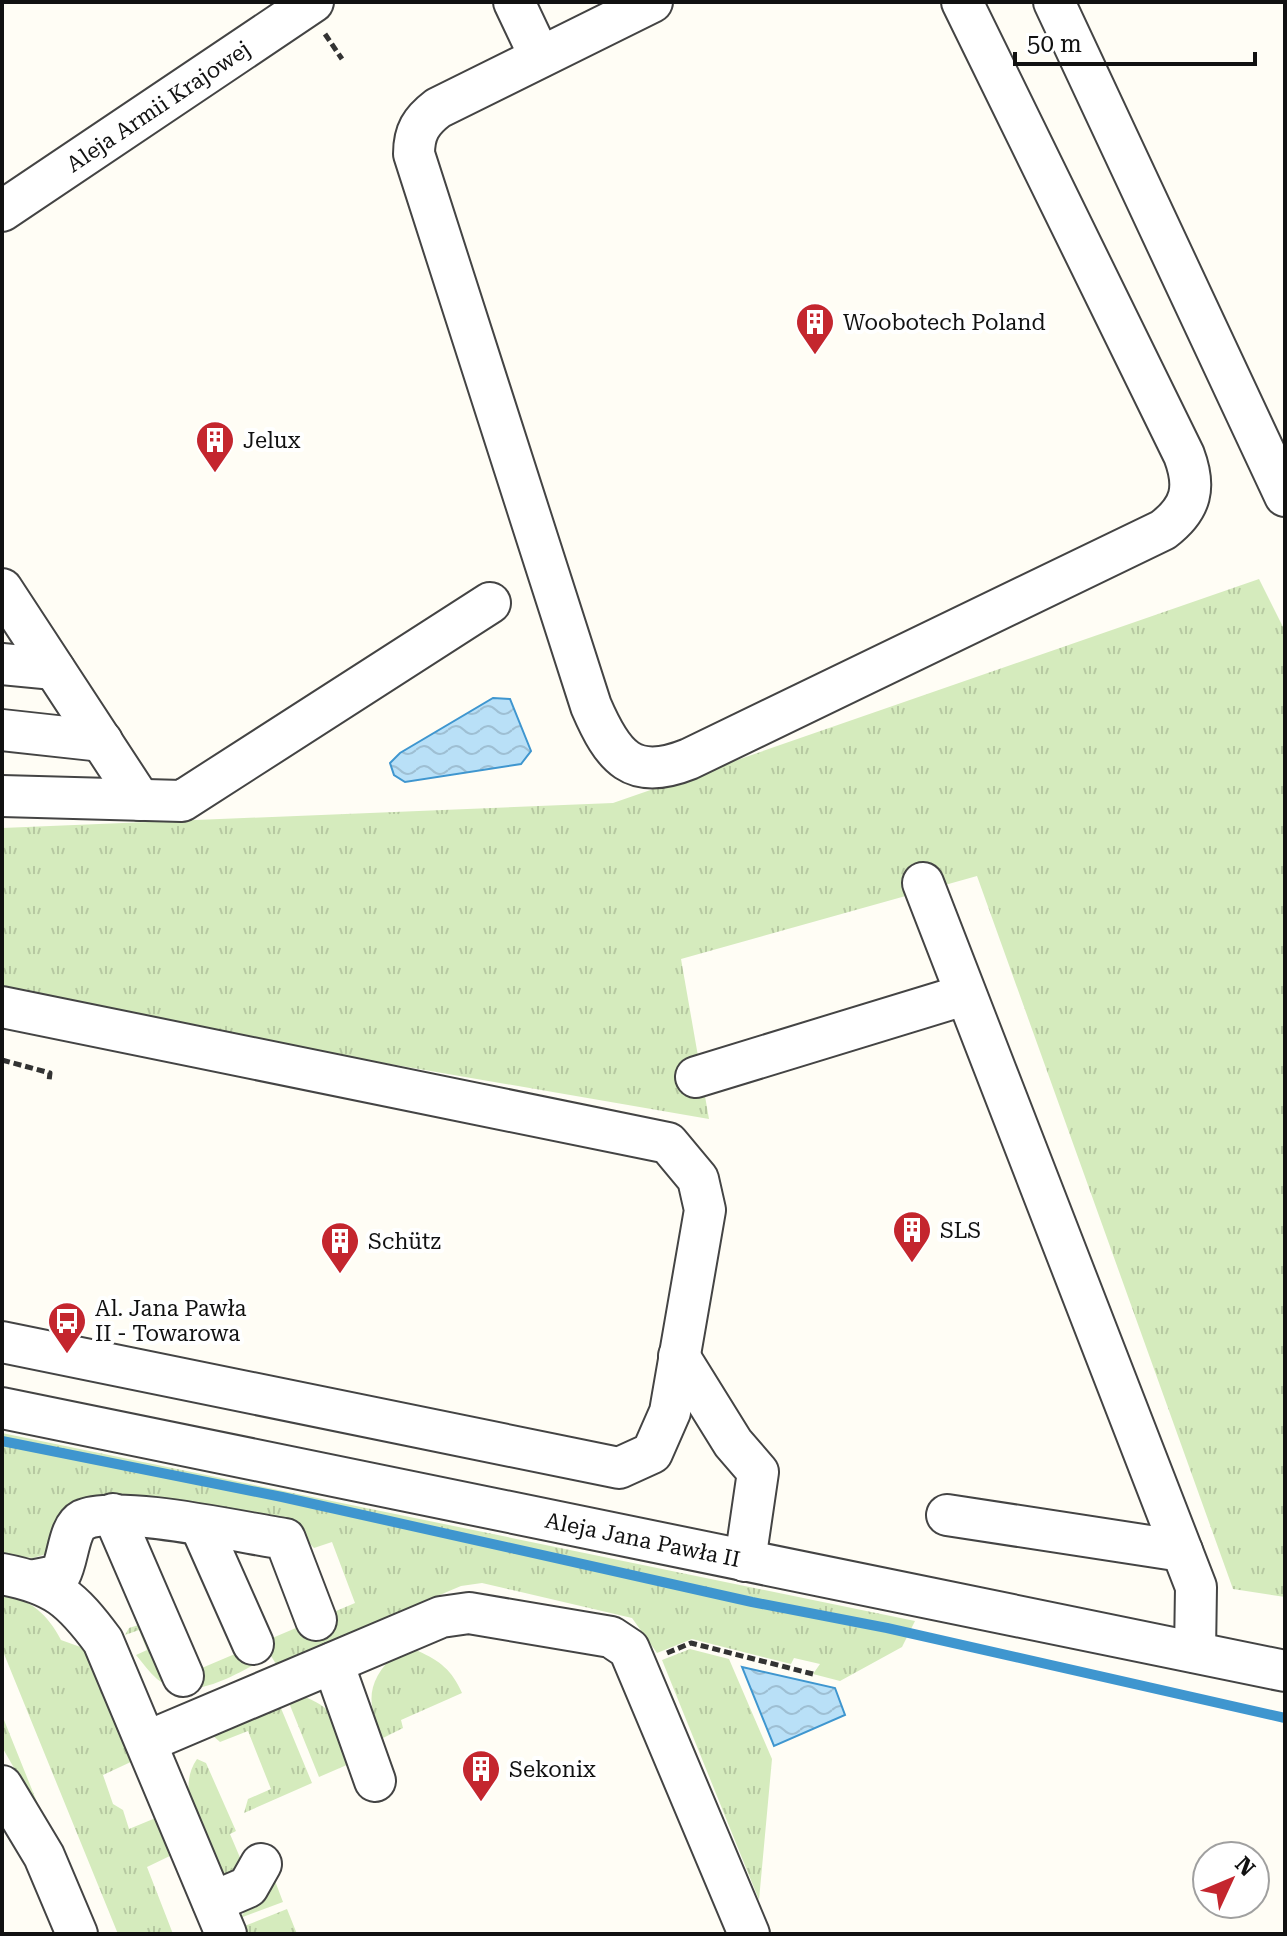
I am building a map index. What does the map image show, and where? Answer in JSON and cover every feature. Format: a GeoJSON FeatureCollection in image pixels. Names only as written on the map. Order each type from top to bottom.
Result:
{"type":"FeatureCollection","features":[{"type":"Feature","properties":{"kind":"street","name":"Aleja Armii Krajowej"},"geometry":{"type":"LineString","coordinates":[[2,211],[313,2]]}},
{"type":"Feature","properties":{"kind":"street"},"geometry":{"type":"LineString","coordinates":[[514,2],[540,57]]}},
{"type":"Feature","properties":{"kind":"street"},"geometry":{"type":"LineString","coordinates":[[652,2],[438,108],[416,133],[414,154],[591,706],[618,754],[642,769],[657,769],[689,759],[1163,530],[1185,509],[1190,498],[1192,483],[1184,455],[962,2]]}},
{"type":"Feature","properties":{"kind":"street"},"geometry":{"type":"LineString","coordinates":[[1054,2],[1285,496]]}},
{"type":"Feature","properties":{"kind":"street"},"geometry":{"type":"LineString","coordinates":[[3,592],[140,800]]}},
{"type":"Feature","properties":{"kind":"street"},"geometry":{"type":"LineString","coordinates":[[2,796],[182,801],[490,603]]}},
{"type":"Feature","properties":{"kind":"street"},"geometry":{"type":"LineString","coordinates":[[2,664],[54,669]]}},
{"type":"Feature","properties":{"kind":"street"},"geometry":{"type":"LineString","coordinates":[[2,730],[102,741]]}},
{"type":"Feature","properties":{"kind":"street"},"geometry":{"type":"LineString","coordinates":[[923,883],[1196,1587],[1198,1617],[1195,1652]]}},
{"type":"Feature","properties":{"kind":"street"},"geometry":{"type":"LineString","coordinates":[[696,1077],[964,995]]}},
{"type":"Feature","properties":{"kind":"street"},"geometry":{"type":"LineString","coordinates":[[2,1007],[668,1143],[698,1179],[705,1210],[670,1412],[652,1453],[619,1468],[2,1342]]}},
{"type":"Feature","properties":{"kind":"street"},"geometry":{"type":"LineString","coordinates":[[679,1356],[733,1443],[758,1472],[745,1561]]}},
{"type":"Feature","properties":{"kind":"street","name":"Aleja Jana Pawła II"},"geometry":{"type":"LineString","coordinates":[[2,1408],[1285,1671]]}},
{"type":"Feature","properties":{"kind":"street"},"geometry":{"type":"LineString","coordinates":[[113,1514],[183,1676]]}},
{"type":"Feature","properties":{"kind":"street"},"geometry":{"type":"LineString","coordinates":[[19,1577],[60,1575],[69,1558],[70,1534],[81,1521],[113,1514],[285,1539],[316,1620]]}},
{"type":"Feature","properties":{"kind":"street"},"geometry":{"type":"LineString","coordinates":[[947,1515],[1182,1551]]}},
{"type":"Feature","properties":{"kind":"street"},"geometry":{"type":"LineString","coordinates":[[201,1527],[253,1644]]}},
{"type":"Feature","properties":{"kind":"street"},"geometry":{"type":"LineString","coordinates":[[19,1577],[77,1605],[103,1641],[220,1918],[248,1887],[261,1864]]}},
{"type":"Feature","properties":{"kind":"street"},"geometry":{"type":"LineString","coordinates":[[146,1742],[441,1617],[469,1613],[611,1637],[629,1649],[749,1934]]}},
{"type":"Feature","properties":{"kind":"street"},"geometry":{"type":"LineString","coordinates":[[333,1663],[375,1781]]}},
{"type":"Feature","properties":{"kind":"street"},"geometry":{"type":"LineString","coordinates":[[2,1786],[44,1856],[77,1934]]}},
{"type":"Feature","properties":{"kind":"path"},"geometry":{"type":"LineString","coordinates":[[2,1060],[50,1073],[49,1081]]}},
{"type":"Feature","properties":{"kind":"path"},"geometry":{"type":"LineString","coordinates":[[636,1666],[691,1643],[813,1674]]}},
{"type":"Feature","properties":{"kind":"green space"},"geometry":{"type":"Polygon","coordinates":[[[1259,579],[1285,631],[1285,1597],[1233,1589],[977,876],[681,959],[709,1119],[2,997],[2,828],[613,803],[1259,579]]]}},
{"type":"Feature","properties":{"kind":"green space"},"geometry":{"type":"Polygon","coordinates":[[[2,1433],[915,1621],[902,1647],[840,1681],[813,1674],[820,1664],[794,1658],[791,1664],[692,1639],[657,1653],[632,1618],[482,1583],[461,1586],[276,1664],[271,1656],[200,1688],[170,1686],[157,1679],[136,1655],[147,1650],[139,1630],[125,1635],[129,1628],[145,1623],[183,1676],[355,1603],[332,1542],[314,1548],[294,1528],[92,1498],[46,1554],[33,1558],[2,1555],[2,1433]]]}},
{"type":"Feature","properties":{"kind":"green space"},"geometry":{"type":"Polygon","coordinates":[[[2,1592],[37,1609],[61,1640],[86,1649],[135,1760],[103,1775],[113,1804],[123,1810],[129,1829],[158,1817],[174,1854],[147,1867],[173,1934],[118,1934],[2,1649],[2,1592]]]}},
{"type":"Feature","properties":{"kind":"green space"},"geometry":{"type":"Polygon","coordinates":[[[690,1649],[729,1659],[772,1759],[759,1900],[662,1660],[690,1649]]]}},
{"type":"Feature","properties":{"kind":"green space"},"geometry":{"type":"Polygon","coordinates":[[[418,1651],[444,1667],[462,1693],[401,1720],[403,1728],[383,1738],[373,1713],[375,1682],[397,1652],[418,1651]]]}},
{"type":"Feature","properties":{"kind":"green space"},"geometry":{"type":"Polygon","coordinates":[[[305,1697],[325,1708],[339,1722],[356,1761],[319,1777],[287,1698],[305,1697]]]}},
{"type":"Feature","properties":{"kind":"green space"},"geometry":{"type":"Polygon","coordinates":[[[278,1701],[312,1783],[244,1813],[248,1799],[271,1789],[248,1731],[220,1742],[211,1734],[278,1701]]]}},
{"type":"Feature","properties":{"kind":"green space"},"geometry":{"type":"Polygon","coordinates":[[[2,1715],[45,1822],[2,1747],[2,1715]]]}},
{"type":"Feature","properties":{"kind":"green space"},"geometry":{"type":"Polygon","coordinates":[[[197,1759],[206,1763],[236,1831],[230,1834],[244,1867],[235,1879],[220,1874],[194,1817],[188,1787],[197,1759]]]}},
{"type":"Feature","properties":{"kind":"green space"},"geometry":{"type":"Polygon","coordinates":[[[272,1873],[283,1902],[240,1918],[272,1873]]]}},
{"type":"Feature","properties":{"kind":"green space"},"geometry":{"type":"Polygon","coordinates":[[[287,1909],[297,1934],[245,1934],[242,1927],[287,1909]]]}},
{"type":"Feature","properties":{"kind":"water"},"geometry":{"type":"Polygon","coordinates":[[[493,698],[510,699],[531,751],[521,764],[405,782],[394,775],[390,763],[400,753],[493,698]]]}},
{"type":"Feature","properties":{"kind":"water"},"geometry":{"type":"Polygon","coordinates":[[[742,1667],[835,1688],[845,1715],[774,1746],[742,1667]]]}},
{"type":"Feature","properties":{"kind":"waterway"},"geometry":{"type":"LineString","coordinates":[[2,1441],[282,1497],[1285,1718]]}},
{"type":"Feature","properties":{"kind":"place","name":"Woobotech Poland"},"geometry":{"type":"Point","coordinates":[815,356]}},
{"type":"Feature","properties":{"kind":"place","name":"Jelux"},"geometry":{"type":"Point","coordinates":[215,474]}},
{"type":"Feature","properties":{"kind":"place","name":"SLS"},"geometry":{"type":"Point","coordinates":[912,1264]}},
{"type":"Feature","properties":{"kind":"place","name":"Schütz"},"geometry":{"type":"Point","coordinates":[340,1275]}},
{"type":"Feature","properties":{"kind":"place","name":"Al. Jana Pawła II - Towarowa"},"geometry":{"type":"Point","coordinates":[67,1355]}},
{"type":"Feature","properties":{"kind":"place","name":"Sekonix"},"geometry":{"type":"Point","coordinates":[481,1803]}}]}
